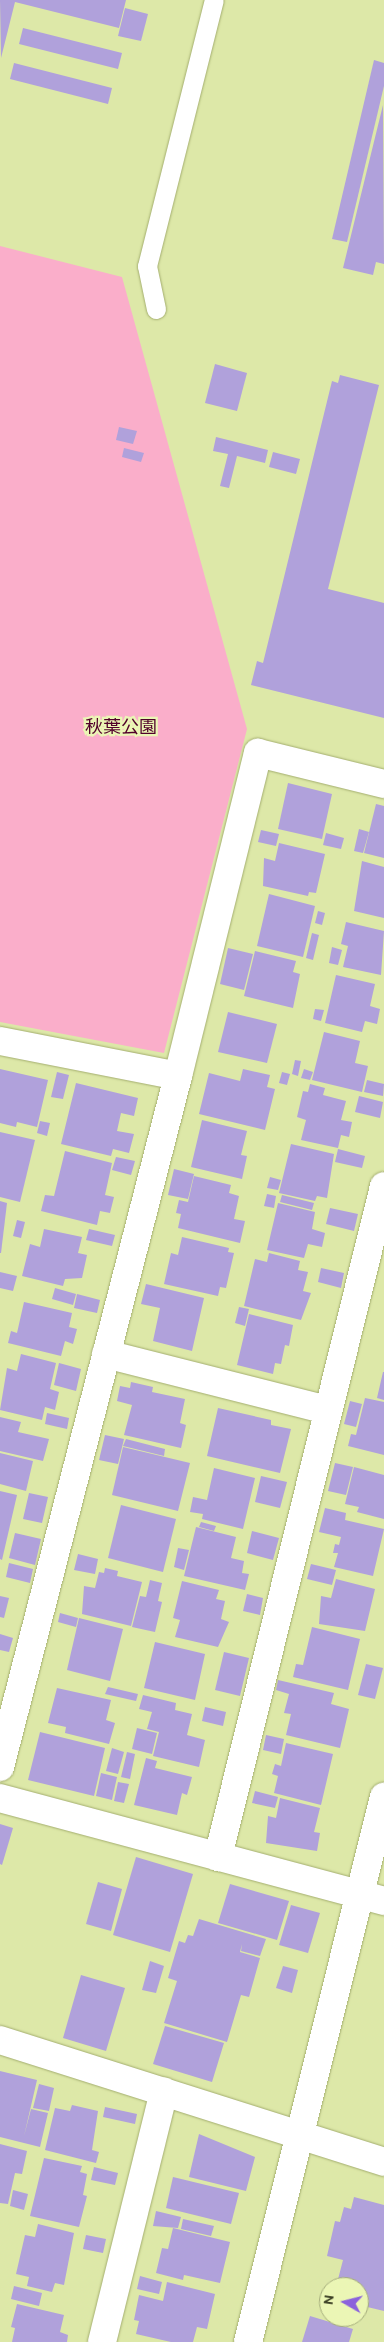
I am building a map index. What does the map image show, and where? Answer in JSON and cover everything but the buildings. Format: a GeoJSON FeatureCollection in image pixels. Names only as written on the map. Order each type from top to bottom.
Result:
{"type":"FeatureCollection","features":[{"type":"Feature","properties":{"kind":"street"},"geometry":{"type":"LineString","coordinates":[[0,1767],[178,1076],[258,753],[384,784]]}},
{"type":"Feature","properties":{"kind":"street"},"geometry":{"type":"LineString","coordinates":[[0,1041],[178,1076]]}},
{"type":"Feature","properties":{"kind":"street"},"geometry":{"type":"LineString","coordinates":[[218,1857],[384,1186]]}},
{"type":"Feature","properties":{"kind":"street"},"geometry":{"type":"LineString","coordinates":[[106,1354],[328,1410]]}},
{"type":"Feature","properties":{"kind":"street"},"geometry":{"type":"LineString","coordinates":[[248,2342],[300,2136],[372,1898],[384,1797]]}},
{"type":"Feature","properties":{"kind":"street"},"geometry":{"type":"LineString","coordinates":[[0,1798],[372,1898]]}},
{"type":"Feature","properties":{"kind":"street"},"geometry":{"type":"LineString","coordinates":[[0,2040],[384,2162]]}},
{"type":"Feature","properties":{"kind":"street"},"geometry":{"type":"LineString","coordinates":[[102,2342],[164,2092]]}},
{"type":"Feature","properties":{"kind":"lane"},"geometry":{"type":"LineString","coordinates":[[156,309],[147,266],[214,0]]}},
{"type":"Feature","properties":{"kind":"green space","name":"秋葉公園"},"geometry":{"type":"Polygon","coordinates":[[[0,246],[122,277],[247,729],[164,1053],[0,1022],[0,246]]]}}]}
